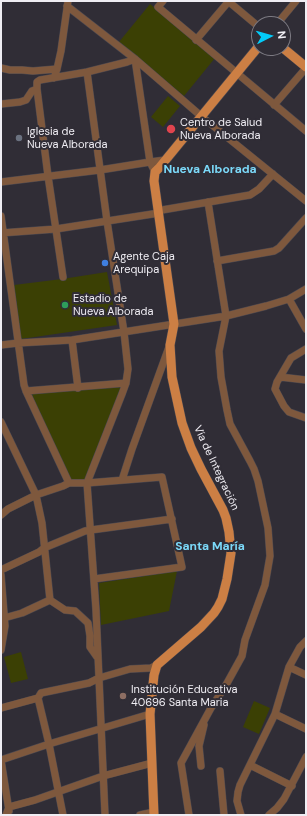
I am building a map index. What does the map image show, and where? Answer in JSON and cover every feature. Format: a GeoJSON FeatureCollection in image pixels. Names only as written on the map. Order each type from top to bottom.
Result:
{"type":"FeatureCollection","features":[{"type":"Feature","properties":{"kind":"main road"},"geometry":{"type":"LineString","coordinates":[[291,55],[306,68]]}},
{"type":"Feature","properties":{"kind":"main road"},"geometry":{"type":"LineString","coordinates":[[155,172],[251,56]]}},
{"type":"Feature","properties":{"kind":"main road","name":"Vía de Integración"},"geometry":{"type":"LineString","coordinates":[[155,172],[154,181],[174,324],[170,345],[172,377],[182,423],[191,448],[226,518],[229,532],[230,558],[222,600],[214,613],[201,627],[157,666]]}},
{"type":"Feature","properties":{"kind":"main road"},"geometry":{"type":"LineString","coordinates":[[154,813],[150,714],[154,675],[157,666]]}},
{"type":"Feature","properties":{"kind":"street"},"geometry":{"type":"LineString","coordinates":[[163,1],[158,8],[306,131]]}},
{"type":"Feature","properties":{"kind":"street"},"geometry":{"type":"LineString","coordinates":[[196,40],[229,1],[251,20]]}},
{"type":"Feature","properties":{"kind":"street"},"geometry":{"type":"LineString","coordinates":[[284,16],[296,1]]}},
{"type":"Feature","properties":{"kind":"street"},"geometry":{"type":"LineString","coordinates":[[67,4],[135,59],[201,116],[306,200]]}},
{"type":"Feature","properties":{"kind":"street"},"geometry":{"type":"LineString","coordinates":[[54,78],[61,51],[67,4]]}},
{"type":"Feature","properties":{"kind":"street"},"geometry":{"type":"LineString","coordinates":[[63,277],[36,89],[37,82],[40,80],[87,72],[135,59]]}},
{"type":"Feature","properties":{"kind":"street"},"geometry":{"type":"LineString","coordinates":[[135,59],[150,162],[155,172]]}},
{"type":"Feature","properties":{"kind":"street"},"geometry":{"type":"LineString","coordinates":[[1,68],[32,71],[57,68]]}},
{"type":"Feature","properties":{"kind":"street"},"geometry":{"type":"LineString","coordinates":[[274,105],[306,68]]}},
{"type":"Feature","properties":{"kind":"street"},"geometry":{"type":"LineString","coordinates":[[87,72],[128,369],[126,383],[87,483],[94,579],[105,815]]}},
{"type":"Feature","properties":{"kind":"street"},"geometry":{"type":"LineString","coordinates":[[1,104],[26,100],[32,91],[36,89]]}},
{"type":"Feature","properties":{"kind":"street"},"geometry":{"type":"LineString","coordinates":[[1,182],[100,170],[165,160]]}},
{"type":"Feature","properties":{"kind":"street"},"geometry":{"type":"LineString","coordinates":[[2,233],[56,230],[159,213],[162,210],[250,195],[259,189],[273,174]]}},
{"type":"Feature","properties":{"kind":"street"},"geometry":{"type":"LineString","coordinates":[[189,815],[181,763],[204,720],[242,656],[245,640],[265,585],[270,556],[268,528],[258,481],[250,461],[230,424],[221,377],[219,351],[226,316],[208,202]]}},
{"type":"Feature","properties":{"kind":"street"},"geometry":{"type":"LineString","coordinates":[[1,216],[2,233],[26,391],[68,483]]}},
{"type":"Feature","properties":{"kind":"street"},"geometry":{"type":"LineString","coordinates":[[217,261],[274,251],[279,248],[306,218]]}},
{"type":"Feature","properties":{"kind":"street"},"geometry":{"type":"LineString","coordinates":[[1,345],[72,340],[226,316],[289,300],[306,289]]}},
{"type":"Feature","properties":{"kind":"street"},"geometry":{"type":"LineString","coordinates":[[289,300],[306,330]]}},
{"type":"Feature","properties":{"kind":"street"},"geometry":{"type":"LineString","coordinates":[[72,340],[78,388]]}},
{"type":"Feature","properties":{"kind":"street"},"geometry":{"type":"LineString","coordinates":[[122,480],[170,345]]}},
{"type":"Feature","properties":{"kind":"street"},"geometry":{"type":"LineString","coordinates":[[305,416],[289,412],[275,389],[277,382],[291,358],[306,349]]}},
{"type":"Feature","properties":{"kind":"street"},"geometry":{"type":"LineString","coordinates":[[280,377],[306,380]]}},
{"type":"Feature","properties":{"kind":"street"},"geometry":{"type":"LineString","coordinates":[[26,391],[126,383]]}},
{"type":"Feature","properties":{"kind":"street"},"geometry":{"type":"LineString","coordinates":[[1,422],[36,495],[42,523],[50,600],[65,610],[75,611],[88,623],[90,647],[98,658]]}},
{"type":"Feature","properties":{"kind":"street"},"geometry":{"type":"LineString","coordinates":[[1,514],[36,495],[64,486],[68,483],[87,483],[162,477],[182,567],[94,579]]}},
{"type":"Feature","properties":{"kind":"street"},"geometry":{"type":"LineString","coordinates":[[1,570],[39,552],[44,548],[91,530],[172,519]]}},
{"type":"Feature","properties":{"kind":"street"},"geometry":{"type":"LineString","coordinates":[[1,575],[5,626],[1,645]]}},
{"type":"Feature","properties":{"kind":"street"},"geometry":{"type":"LineString","coordinates":[[4,618],[22,613],[50,600]]}},
{"type":"Feature","properties":{"kind":"street"},"geometry":{"type":"LineString","coordinates":[[241,815],[237,801],[240,784],[276,714],[289,667],[300,647],[306,641]]}},
{"type":"Feature","properties":{"kind":"street"},"geometry":{"type":"LineString","coordinates":[[1,708],[38,698],[41,693],[89,683],[99,678],[130,669],[151,668],[157,666]]}},
{"type":"Feature","properties":{"kind":"street"},"geometry":{"type":"LineString","coordinates":[[289,667],[306,675]]}},
{"type":"Feature","properties":{"kind":"street"},"geometry":{"type":"LineString","coordinates":[[38,698],[49,744],[62,815]]}},
{"type":"Feature","properties":{"kind":"street"},"geometry":{"type":"LineString","coordinates":[[9,811],[1,760],[102,727],[150,714]]}},
{"type":"Feature","properties":{"kind":"street"},"geometry":{"type":"LineString","coordinates":[[276,714],[306,729]]}},
{"type":"Feature","properties":{"kind":"street"},"geometry":{"type":"LineString","coordinates":[[201,766],[199,746],[203,732],[204,720]]}},
{"type":"Feature","properties":{"kind":"street"},"geometry":{"type":"LineString","coordinates":[[269,815],[284,799],[306,757]]}},
{"type":"Feature","properties":{"kind":"street"},"geometry":{"type":"LineString","coordinates":[[6,815],[9,811],[35,800],[103,776],[152,763]]}},
{"type":"Feature","properties":{"kind":"street"},"geometry":{"type":"LineString","coordinates":[[250,765],[292,786]]}},
{"type":"Feature","properties":{"kind":"street"},"geometry":{"type":"LineString","coordinates":[[220,772],[224,815]]}},
{"type":"Feature","properties":{"kind":"street"},"geometry":{"type":"LineString","coordinates":[[140,815],[154,813]]}},
{"type":"Feature","properties":{"kind":"green space"},"geometry":{"type":"Polygon","coordinates":[[[150,4],[215,58],[184,96],[119,42],[150,4]]]}},
{"type":"Feature","properties":{"kind":"green space"},"geometry":{"type":"Polygon","coordinates":[[[168,96],[180,106],[163,127],[151,117],[168,96]]]}},
{"type":"Feature","properties":{"kind":"green space","name":"Estadio de Nueva Alborada"},"geometry":{"type":"Polygon","coordinates":[[[107,272],[117,325],[21,339],[14,285],[107,272]]]}},
{"type":"Feature","properties":{"kind":"green space"},"geometry":{"type":"Polygon","coordinates":[[[122,387],[85,479],[70,479],[31,393],[122,387]]]}},
{"type":"Feature","properties":{"kind":"green space"},"geometry":{"type":"Polygon","coordinates":[[[177,571],[169,611],[101,625],[99,583],[177,571]]]}},
{"type":"Feature","properties":{"kind":"green space"},"geometry":{"type":"Polygon","coordinates":[[[21,652],[28,679],[11,683],[4,657],[21,652]]]}},
{"type":"Feature","properties":{"kind":"green space"},"geometry":{"type":"Polygon","coordinates":[[[254,701],[270,708],[259,734],[243,727],[254,701]]]}},
{"type":"Feature","properties":{"kind":"place","name":"Centro de Salud Nueva Alborada"},"geometry":{"type":"Point","coordinates":[171,129]}},
{"type":"Feature","properties":{"kind":"place","name":"Iglesia de Nueva Alborada"},"geometry":{"type":"Point","coordinates":[19,138]}},
{"type":"Feature","properties":{"kind":"place","name":"Agente Caja Arequipa"},"geometry":{"type":"Point","coordinates":[105,263]}},
{"type":"Feature","properties":{"kind":"place","name":"Estadio de Nueva Alborada"},"geometry":{"type":"Point","coordinates":[65,305]}},
{"type":"Feature","properties":{"kind":"place","name":"Institución Educativa 40696 Santa Maria"},"geometry":{"type":"Point","coordinates":[123,696]}},
{"type":"Feature","properties":{"kind":"district","name":"Nueva Alborada"},"geometry":{"type":"Point","coordinates":[210,170]}},
{"type":"Feature","properties":{"kind":"district","name":"Santa María"},"geometry":{"type":"Point","coordinates":[210,547]}}]}
